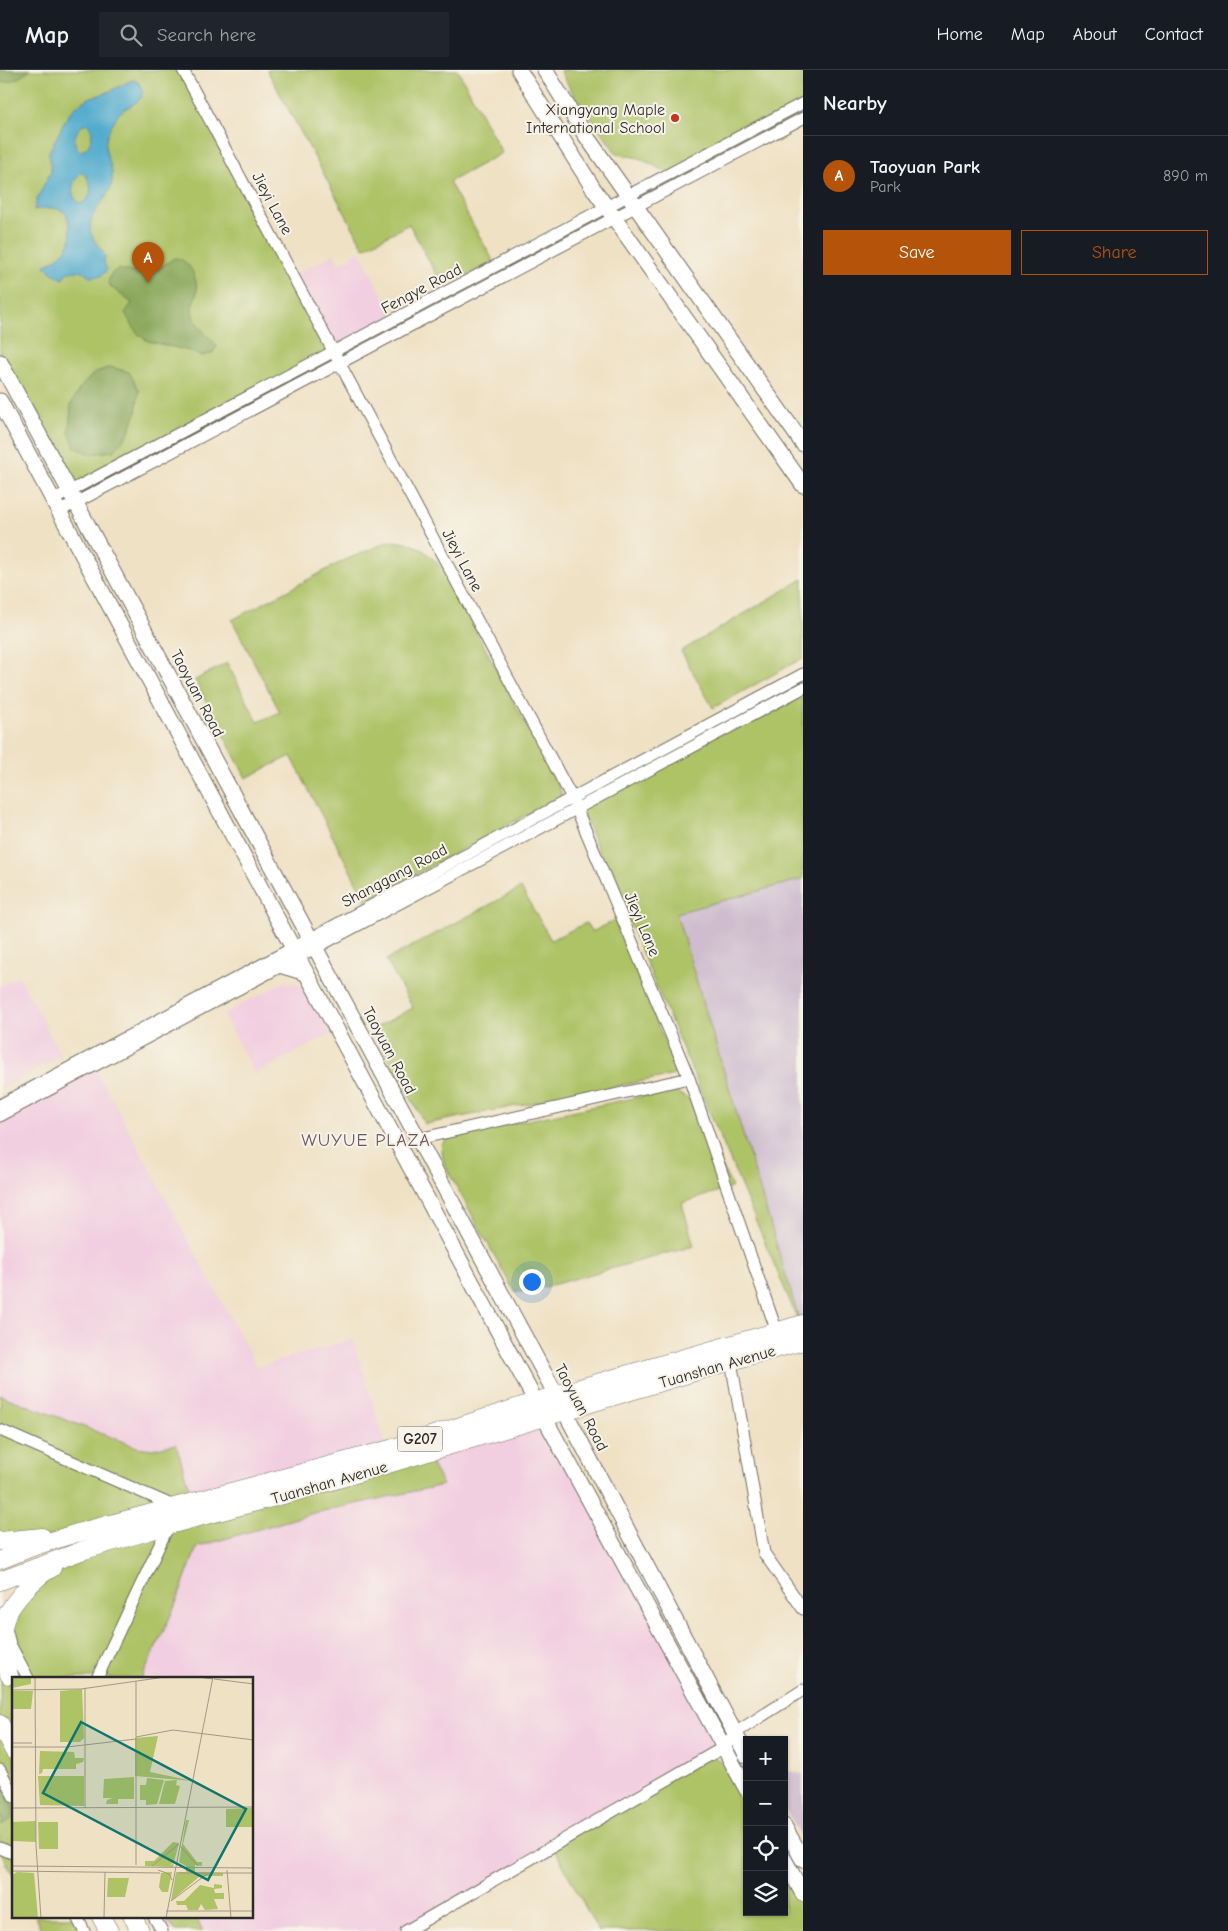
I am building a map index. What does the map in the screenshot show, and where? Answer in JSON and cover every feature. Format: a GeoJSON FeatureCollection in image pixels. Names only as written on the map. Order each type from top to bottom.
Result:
{"type":"FeatureCollection","features":[{"type":"Feature","properties":{"kind":"highway","name":"Tuanshan Avenue"},"geometry":{"type":"LineString","coordinates":[[0,1560],[35,1546],[77,1533],[387,1450],[536,1401],[803,1324]]}},
{"type":"Feature","properties":{"kind":"highway","name":"Tuanshan Avenue"},"geometry":{"type":"LineString","coordinates":[[0,1581],[87,1550],[169,1525],[302,1490],[730,1361],[803,1342]]}},
{"type":"Feature","properties":{"kind":"highway"},"geometry":{"type":"LineString","coordinates":[[0,1542],[77,1533]]}},
{"type":"Feature","properties":{"kind":"highway"},"geometry":{"type":"LineString","coordinates":[[11,1680],[3,1648],[4,1622],[22,1592],[45,1572],[87,1550]]}},
{"type":"Feature","properties":{"kind":"highway"},"geometry":{"type":"LineString","coordinates":[[0,1658],[11,1680]]}},
{"type":"Feature","properties":{"kind":"highway"},"geometry":{"type":"LineString","coordinates":[[0,1724],[12,1746]]}},
{"type":"Feature","properties":{"kind":"highway"},"geometry":{"type":"LineString","coordinates":[[102,1918],[108,1931]]}},
{"type":"Feature","properties":{"kind":"highway"},"geometry":{"type":"LineString","coordinates":[[134,1918],[140,1931]]}},
{"type":"Feature","properties":{"kind":"main road"},"geometry":{"type":"LineString","coordinates":[[519,70],[593,188],[803,485]]}},
{"type":"Feature","properties":{"kind":"main road"},"geometry":{"type":"LineString","coordinates":[[545,70],[584,133],[803,444]]}},
{"type":"Feature","properties":{"kind":"main road","name":"Taoyuan Road"},"geometry":{"type":"LineString","coordinates":[[0,362],[556,1395],[743,1749]]}},
{"type":"Feature","properties":{"kind":"main road"},"geometry":{"type":"LineString","coordinates":[[0,401],[544,1417],[743,1783]]}},
{"type":"Feature","properties":{"kind":"main road"},"geometry":{"type":"LineString","coordinates":[[788,1833],[803,1860]]}},
{"type":"Feature","properties":{"kind":"main road"},"geometry":{"type":"LineString","coordinates":[[788,1866],[803,1894]]}},
{"type":"Feature","properties":{"kind":"street","name":"Jieyi Lane"},"geometry":{"type":"LineString","coordinates":[[183,70],[574,803],[689,1078],[777,1332]]}},
{"type":"Feature","properties":{"kind":"street","name":"Fengye Road"},"geometry":{"type":"LineString","coordinates":[[73,497],[340,363],[633,201],[803,103]]}},
{"type":"Feature","properties":{"kind":"street","name":"Fengye Road"},"geometry":{"type":"LineString","coordinates":[[633,201],[803,118]]}},
{"type":"Feature","properties":{"kind":"street","name":"Fengye Road"},"geometry":{"type":"LineString","coordinates":[[57,506],[334,352],[611,213]]}},
{"type":"Feature","properties":{"kind":"street","name":"Shanggang Road"},"geometry":{"type":"LineString","coordinates":[[0,1116],[296,952],[574,803],[803,674]]}},
{"type":"Feature","properties":{"kind":"street","name":"Shanggang Road"},"geometry":{"type":"LineString","coordinates":[[574,803],[803,688]]}},
{"type":"Feature","properties":{"kind":"street"},"geometry":{"type":"LineString","coordinates":[[301,922],[330,934],[324,965]]}},
{"type":"Feature","properties":{"kind":"street"},"geometry":{"type":"LineString","coordinates":[[284,930],[278,962],[309,976]]}},
{"type":"Feature","properties":{"kind":"street","name":"Shanggang Road"},"geometry":{"type":"LineString","coordinates":[[0,1105],[278,962]]}},
{"type":"Feature","properties":{"kind":"street"},"geometry":{"type":"LineString","coordinates":[[418,1139],[689,1078]]}},
{"type":"Feature","properties":{"kind":"street"},"geometry":{"type":"LineString","coordinates":[[730,1361],[764,1553],[803,1609]]}},
{"type":"Feature","properties":{"kind":"street"},"geometry":{"type":"LineString","coordinates":[[0,1430],[176,1507]]}},
{"type":"Feature","properties":{"kind":"street"},"geometry":{"type":"LineString","coordinates":[[98,1677],[169,1525]]}},
{"type":"Feature","properties":{"kind":"street"},"geometry":{"type":"LineString","coordinates":[[4,1622],[10,1644],[27,1677]]}},
{"type":"Feature","properties":{"kind":"street"},"geometry":{"type":"LineString","coordinates":[[406,1931],[724,1748],[735,1734],[803,1690]]}},
{"type":"Feature","properties":{"kind":"street"},"geometry":{"type":"LineString","coordinates":[[0,1770],[12,1793]]}},
{"type":"Feature","properties":{"kind":"street"},"geometry":{"type":"LineString","coordinates":[[0,1848],[12,1853]]}},
{"type":"Feature","properties":{"kind":"street"},"geometry":{"type":"LineString","coordinates":[[155,1918],[162,1931]]}},
{"type":"Feature","properties":{"kind":"shaded area"},"geometry":{"type":"Polygon","coordinates":[[[359,251],[395,319],[334,352],[293,276],[334,254],[338,263],[352,259],[351,256],[359,251]]]}},
{"type":"Feature","properties":{"kind":"shaded area"},"geometry":{"type":"Polygon","coordinates":[[[803,879],[803,1332],[676,913],[803,879]]]}},
{"type":"Feature","properties":{"kind":"shaded area"},"geometry":{"type":"Polygon","coordinates":[[[19,976],[61,1056],[0,1089],[0,986],[19,976]]]}},
{"type":"Feature","properties":{"kind":"shaded area"},"geometry":{"type":"Polygon","coordinates":[[[284,982],[307,988],[331,1034],[255,1074],[223,1014],[284,982]]]}},
{"type":"Feature","properties":{"kind":"shaded area"},"geometry":{"type":"Polygon","coordinates":[[[94,1066],[257,1367],[353,1339],[387,1450],[176,1507],[0,1430],[0,1116],[94,1066]]]}},
{"type":"Feature","properties":{"kind":"shaded area"},"geometry":{"type":"Polygon","coordinates":[[[544,1417],[724,1747],[406,1931],[162,1931],[155,1918],[254,1918],[254,1677],[97,1677],[169,1525],[544,1417]]]}},
{"type":"Feature","properties":{"kind":"shaded area"},"geometry":{"type":"Polygon","coordinates":[[[788,1771],[803,1774],[803,1841],[788,1813],[788,1771]]]}},
{"type":"Feature","properties":{"kind":"green space"},"geometry":{"type":"Polygon","coordinates":[[[0,70],[183,70],[334,352],[70,492],[0,362],[0,70]]]}},
{"type":"Feature","properties":{"kind":"green space"},"geometry":{"type":"Polygon","coordinates":[[[0,70],[30,70],[16,79],[0,82],[0,70]]]}},
{"type":"Feature","properties":{"kind":"green space"},"geometry":{"type":"Polygon","coordinates":[[[267,70],[458,70],[502,153],[449,182],[494,262],[455,281],[449,273],[439,279],[409,224],[364,248],[267,70]]]}},
{"type":"Feature","properties":{"kind":"green space","name":"Xiangyang Maple International School"},"geometry":{"type":"Polygon","coordinates":[[[560,70],[803,70],[803,103],[670,174],[639,158],[617,154],[571,90],[560,70]]]}},
{"type":"Feature","properties":{"kind":"green space"},"geometry":{"type":"Polygon","coordinates":[[[174,258],[187,264],[195,278],[197,289],[192,311],[200,327],[217,346],[212,354],[201,356],[189,351],[148,341],[137,333],[125,313],[132,303],[108,283],[111,274],[118,269],[148,276],[174,258]]]}},
{"type":"Feature","properties":{"kind":"green space"},"geometry":{"type":"Polygon","coordinates":[[[110,367],[129,372],[139,390],[136,413],[128,434],[114,451],[89,454],[75,447],[69,432],[71,404],[80,388],[94,373],[110,367]]]}},
{"type":"Feature","properties":{"kind":"green space"},"geometry":{"type":"Polygon","coordinates":[[[390,541],[407,543],[420,548],[431,556],[443,569],[559,787],[562,796],[366,901],[291,756],[246,778],[195,680],[227,663],[258,722],[280,712],[232,620],[343,561],[390,541]]]}},
{"type":"Feature","properties":{"kind":"green space"},"geometry":{"type":"Polygon","coordinates":[[[803,579],[803,658],[713,708],[681,651],[803,579]]]}},
{"type":"Feature","properties":{"kind":"green space"},"geometry":{"type":"Polygon","coordinates":[[[803,682],[803,879],[676,913],[803,1332],[578,802],[803,682]]]}},
{"type":"Feature","properties":{"kind":"green space"},"geometry":{"type":"Polygon","coordinates":[[[521,888],[551,940],[586,923],[592,932],[615,920],[675,1067],[674,1075],[425,1124],[373,1029],[413,1008],[386,960],[521,888]]]}},
{"type":"Feature","properties":{"kind":"green space"},"geometry":{"type":"Polygon","coordinates":[[[672,1090],[690,1100],[732,1187],[682,1203],[694,1246],[548,1286],[523,1292],[514,1291],[444,1164],[441,1144],[452,1136],[672,1090]]]}},
{"type":"Feature","properties":{"kind":"green space"},"geometry":{"type":"Polygon","coordinates":[[[0,1395],[137,1447],[152,1449],[176,1444],[193,1502],[77,1533],[0,1541],[0,1395]]]}},
{"type":"Feature","properties":{"kind":"green space"},"geometry":{"type":"Polygon","coordinates":[[[426,1454],[443,1485],[314,1513],[197,1547],[175,1606],[142,1677],[13,1677],[24,1671],[4,1622],[22,1592],[81,1551],[426,1454]]]}},
{"type":"Feature","properties":{"kind":"green space"},"geometry":{"type":"Polygon","coordinates":[[[12,1678],[12,1778],[6,1781],[12,1793],[12,1873],[0,1851],[0,1684],[12,1678]]]}},
{"type":"Feature","properties":{"kind":"green space"},"geometry":{"type":"Polygon","coordinates":[[[711,1755],[731,1768],[743,1790],[743,1916],[788,1916],[788,1876],[803,1904],[803,1931],[598,1931],[553,1846],[711,1755]]]}},
{"type":"Feature","properties":{"kind":"green space"},"geometry":{"type":"Polygon","coordinates":[[[0,1781],[12,1803],[12,1817],[1,1826],[0,1781]]]}},
{"type":"Feature","properties":{"kind":"green space"},"geometry":{"type":"Polygon","coordinates":[[[36,1918],[78,1918],[84,1931],[42,1931],[36,1918]]]}},
{"type":"Feature","properties":{"kind":"green space"},"geometry":{"type":"Polygon","coordinates":[[[170,1918],[196,1918],[203,1931],[176,1931],[168,1922],[170,1918]]]}},
{"type":"Feature","properties":{"kind":"water"},"geometry":{"type":"Polygon","coordinates":[[[132,80],[137,81],[143,92],[139,100],[119,114],[107,136],[106,151],[112,170],[111,186],[93,216],[90,231],[105,257],[104,262],[107,270],[101,276],[90,277],[82,272],[69,272],[66,273],[63,279],[45,266],[60,255],[69,245],[70,232],[66,213],[54,208],[34,210],[37,199],[51,171],[49,152],[69,113],[91,97],[104,94],[132,80]],[[86,123],[75,136],[75,144],[81,151],[87,148],[91,138],[91,129],[86,123]],[[81,173],[73,184],[74,197],[80,204],[88,198],[91,190],[87,177],[84,173],[81,173]]]}},
{"type":"Feature","properties":{"kind":"place","name":"Xiangyang Maple International School"},"geometry":{"type":"Point","coordinates":[675,118]}},
{"type":"Feature","properties":{"kind":"place","name":"Taoyuan Park"},"geometry":{"type":"Point","coordinates":[148,283]}},
{"type":"Feature","properties":{"kind":"district","name":"WUYUE PLAZA"},"geometry":{"type":"Point","coordinates":[366,1140]}}]}
